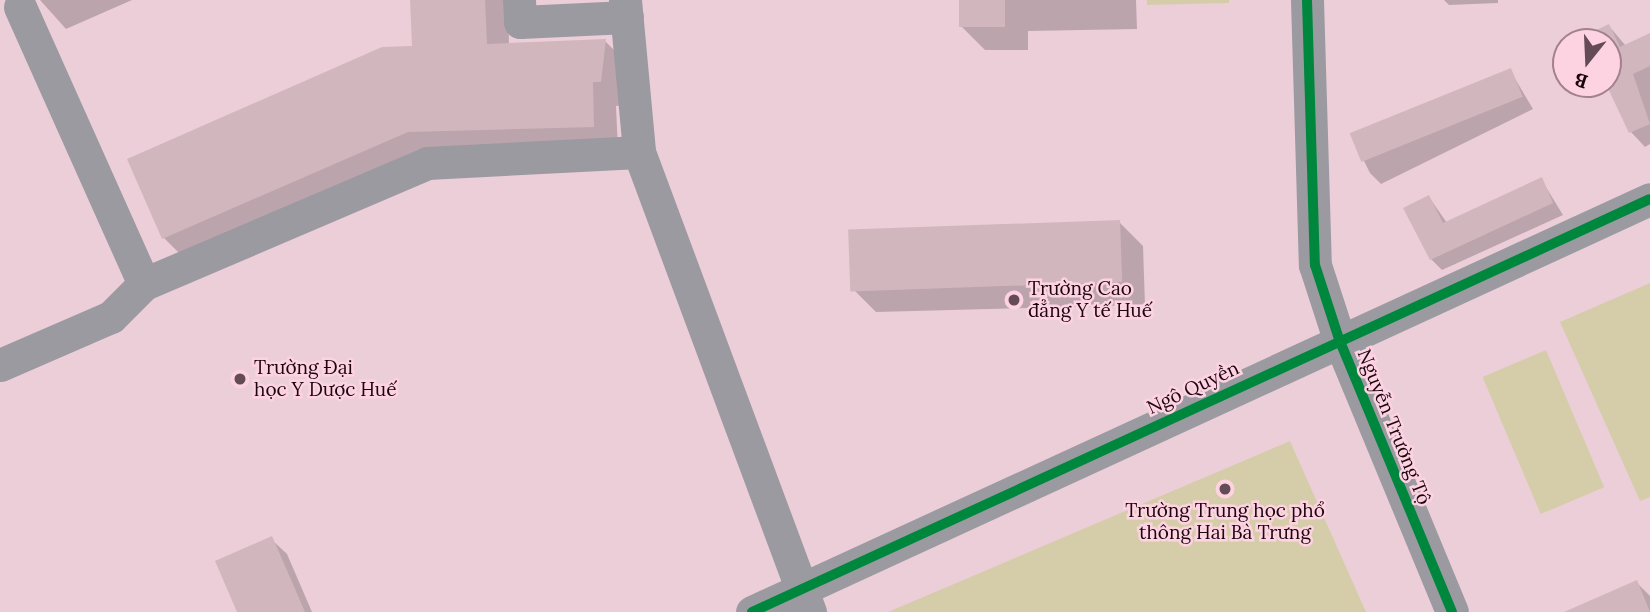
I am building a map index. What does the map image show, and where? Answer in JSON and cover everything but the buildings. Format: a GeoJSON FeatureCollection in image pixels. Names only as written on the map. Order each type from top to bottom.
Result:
{"type":"FeatureCollection","features":[{"type":"Feature","properties":{"kind":"street"},"geometry":{"type":"LineString","coordinates":[[519,0],[520,22],[626,9],[639,152],[805,601]]}},
{"type":"Feature","properties":{"kind":"street","name":"Nguyễn Trường Tộ"},"geometry":{"type":"LineString","coordinates":[[1307,0],[1315,265],[1339,340],[1452,612]]}},
{"type":"Feature","properties":{"kind":"street"},"geometry":{"type":"LineString","coordinates":[[20,8],[144,284]]}},
{"type":"Feature","properties":{"kind":"street"},"geometry":{"type":"LineString","coordinates":[[0,365],[111,317],[144,284],[427,163],[639,152]]}},
{"type":"Feature","properties":{"kind":"street","name":"Ngô Quyền"},"geometry":{"type":"LineString","coordinates":[[752,612],[805,601],[1339,340],[1650,199]]}},
{"type":"Feature","properties":{"kind":"shaded area"},"geometry":{"type":"Polygon","coordinates":[[[1147,0],[1229,0],[1229,3],[1147,5],[1147,0]]]}},
{"type":"Feature","properties":{"kind":"shaded area"},"geometry":{"type":"Polygon","coordinates":[[[1650,283],[1650,497],[1640,501],[1560,322],[1650,283]]]}},
{"type":"Feature","properties":{"kind":"shaded area"},"geometry":{"type":"Polygon","coordinates":[[[1546,350],[1604,487],[1541,514],[1482,377],[1546,350]]]}},
{"type":"Feature","properties":{"kind":"shaded area"},"geometry":{"type":"Polygon","coordinates":[[[1290,441],[1366,612],[888,612],[1290,441]]]}},
{"type":"Feature","properties":{"kind":"cycle path"},"geometry":{"type":"LineString","coordinates":[[1307,0],[1315,265],[1339,339],[1452,612]]}},
{"type":"Feature","properties":{"kind":"cycle path"},"geometry":{"type":"LineString","coordinates":[[752,612],[1650,199]]}},
{"type":"Feature","properties":{"kind":"place","name":"Trường Cao đẳng Y tế Huế"},"geometry":{"type":"Point","coordinates":[1014,300]}},
{"type":"Feature","properties":{"kind":"place","name":"Trường Đại học Y Dược Huế"},"geometry":{"type":"Point","coordinates":[240,379]}},
{"type":"Feature","properties":{"kind":"place","name":"Trường Trung học phổ thông Hai Bà Trưng"},"geometry":{"type":"Point","coordinates":[1225,489]}}]}
